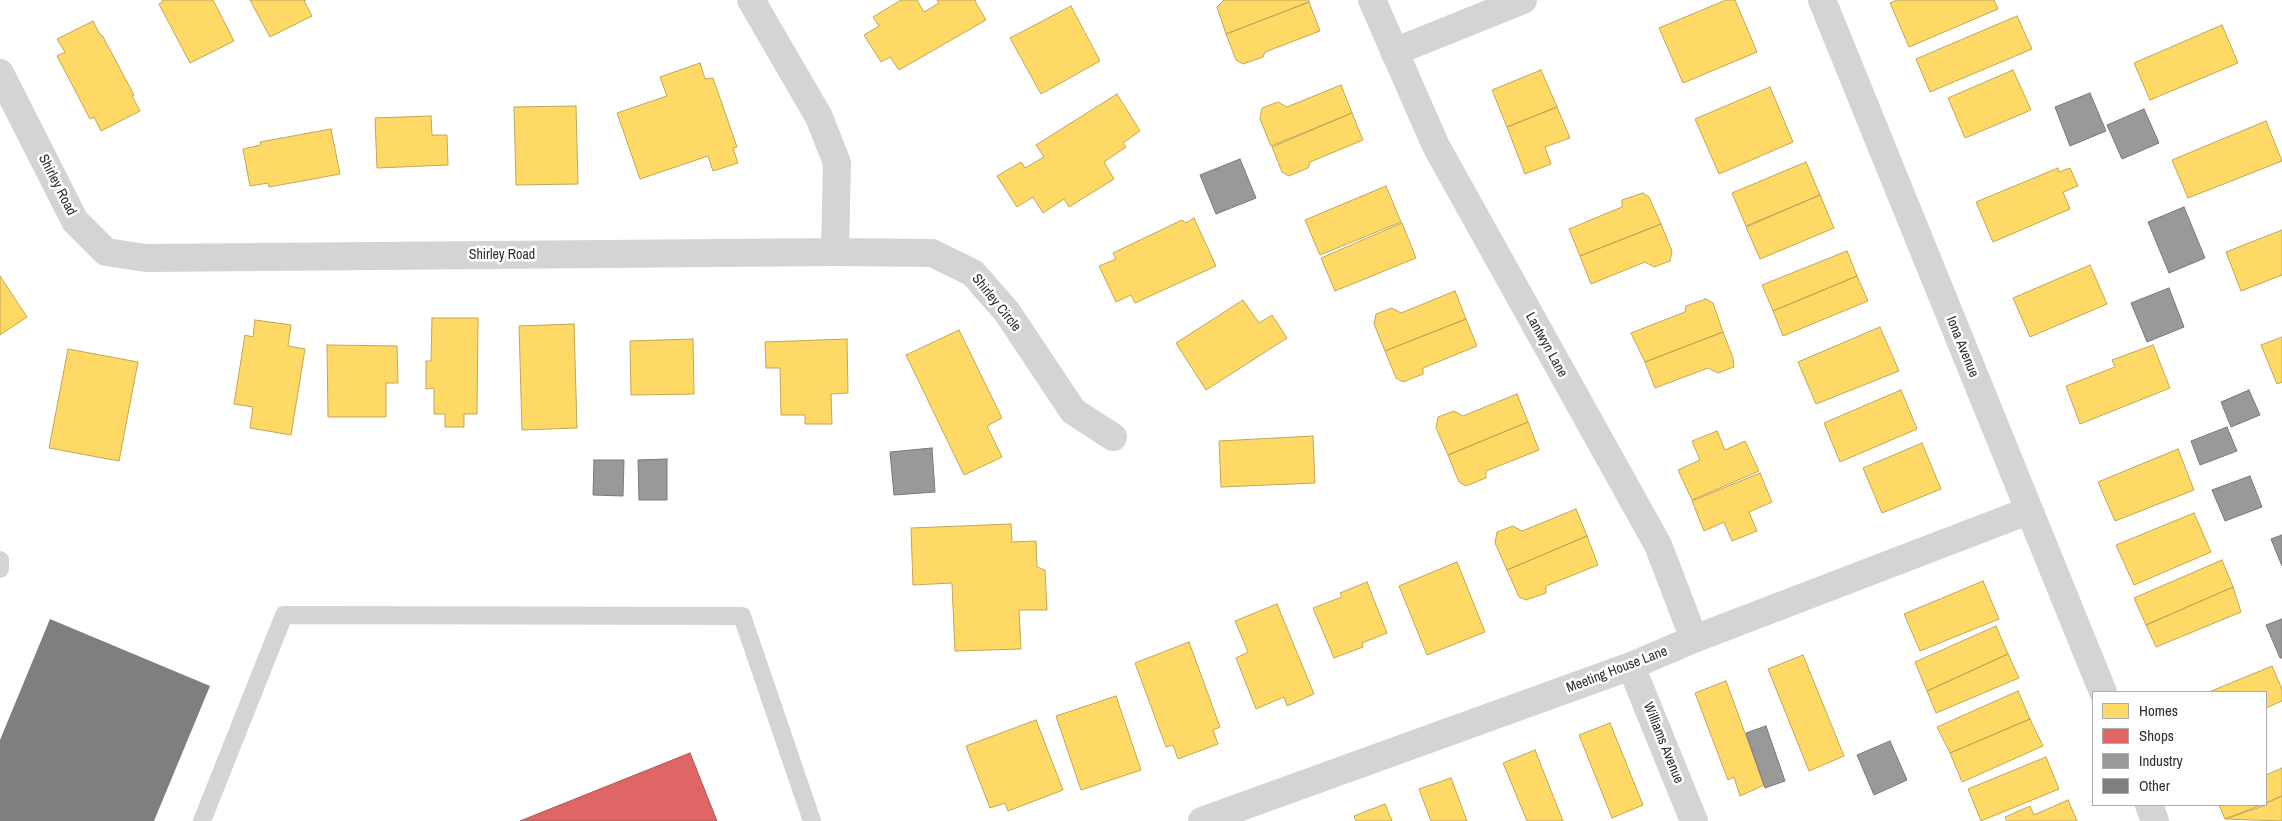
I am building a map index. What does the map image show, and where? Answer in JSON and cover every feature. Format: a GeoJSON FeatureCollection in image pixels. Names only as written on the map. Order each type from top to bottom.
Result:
{"type":"FeatureCollection","features":[{"type":"Feature","properties":{"kind":"street"},"geometry":{"type":"LineString","coordinates":[[751,0],[819,117],[837,163],[835,252]]}},
{"type":"Feature","properties":{"kind":"street","name":"Lantwyn Lane"},"geometry":{"type":"LineString","coordinates":[[1372,0],[1436,146],[1658,545],[1694,639]]}},
{"type":"Feature","properties":{"kind":"street"},"geometry":{"type":"LineString","coordinates":[[1394,52],[1523,0]]}},
{"type":"Feature","properties":{"kind":"street","name":"Iona Avenue"},"geometry":{"type":"LineString","coordinates":[[1822,0],[2103,691]]}},
{"type":"Feature","properties":{"kind":"street","name":"Shirley Road"},"geometry":{"type":"LineString","coordinates":[[0,73],[76,221],[106,252],[146,258],[835,252]]}},
{"type":"Feature","properties":{"kind":"street","name":"Shirley Circle"},"geometry":{"type":"LineString","coordinates":[[835,252],[932,253],[973,273],[1007,312],[1072,411],[1113,437]]}},
{"type":"Feature","properties":{"kind":"street","name":"Meeting House Lane"},"geometry":{"type":"LineString","coordinates":[[1202,821],[1631,666],[1694,639],[2028,511]]}},
{"type":"Feature","properties":{"kind":"street","name":"Williams Avenue"},"geometry":{"type":"LineString","coordinates":[[1631,666],[1694,821]]}},
{"type":"Feature","properties":{"kind":"street"},"geometry":{"type":"LineString","coordinates":[[2149,806],[2156,821]]}},
{"type":"Feature","properties":{"kind":"lane"},"geometry":{"type":"LineString","coordinates":[[0,560],[0,569]]}},
{"type":"Feature","properties":{"kind":"lane"},"geometry":{"type":"LineString","coordinates":[[202,821],[284,615],[742,616],[812,821]]}},
{"type":"Feature","properties":{"kind":"building: Homes"},"geometry":{"type":"Polygon","coordinates":[[[162,0],[213,0],[234,41],[190,63],[159,4],[163,2],[162,0]]]}},
{"type":"Feature","properties":{"kind":"building: Homes"},"geometry":{"type":"Polygon","coordinates":[[[250,0],[306,0],[304,1],[312,16],[270,37],[250,0]]]}},
{"type":"Feature","properties":{"kind":"building: Homes"},"geometry":{"type":"Polygon","coordinates":[[[901,0],[917,0],[924,12],[939,3],[937,0],[976,0],[986,20],[899,70],[890,57],[881,62],[864,35],[879,26],[873,17],[901,0]]]}},
{"type":"Feature","properties":{"kind":"building: Homes"},"geometry":{"type":"Polygon","coordinates":[[[1224,0],[1308,0],[1309,2],[1226,34],[1217,7],[1224,0]]]}},
{"type":"Feature","properties":{"kind":"building: Homes"},"geometry":{"type":"Polygon","coordinates":[[[1726,0],[1735,0],[1757,52],[1683,83],[1659,28],[1726,0]]]}},
{"type":"Feature","properties":{"kind":"building: Homes"},"geometry":{"type":"Polygon","coordinates":[[[1897,0],[1994,0],[1998,9],[1909,47],[1890,3],[1897,0]]]}},
{"type":"Feature","properties":{"kind":"building: Homes"},"geometry":{"type":"Polygon","coordinates":[[[1309,2],[1320,31],[1265,52],[1263,57],[1243,64],[1236,60],[1226,34],[1309,2]]]}},
{"type":"Feature","properties":{"kind":"building: Homes"},"geometry":{"type":"Polygon","coordinates":[[[1071,6],[1100,61],[1041,94],[1010,38],[1071,6]]]}},
{"type":"Feature","properties":{"kind":"building: Homes"},"geometry":{"type":"Polygon","coordinates":[[[2017,16],[2032,49],[1930,92],[1916,59],[2017,16]]]}},
{"type":"Feature","properties":{"kind":"building: Homes"},"geometry":{"type":"Polygon","coordinates":[[[93,21],[134,95],[132,96],[140,111],[101,131],[94,117],[90,119],[57,56],[65,52],[57,39],[93,21]]]}},
{"type":"Feature","properties":{"kind":"building: Homes"},"geometry":{"type":"Polygon","coordinates":[[[2222,25],[2238,63],[2150,100],[2134,63],[2222,25]]]}},
{"type":"Feature","properties":{"kind":"building: Homes"},"geometry":{"type":"Polygon","coordinates":[[[700,63],[705,79],[713,78],[737,147],[733,148],[738,163],[713,171],[708,156],[640,179],[617,113],[667,96],[660,77],[700,63]]]}},
{"type":"Feature","properties":{"kind":"building: Homes"},"geometry":{"type":"Polygon","coordinates":[[[1541,70],[1557,107],[1507,127],[1492,90],[1541,70]]]}},
{"type":"Feature","properties":{"kind":"building: Homes"},"geometry":{"type":"Polygon","coordinates":[[[2013,70],[2031,110],[1965,138],[1948,98],[2013,70]]]}},
{"type":"Feature","properties":{"kind":"building: Homes"},"geometry":{"type":"Polygon","coordinates":[[[1341,85],[1352,113],[1271,146],[1260,119],[1262,108],[1278,102],[1287,107],[1341,85]]]}},
{"type":"Feature","properties":{"kind":"building: Homes"},"geometry":{"type":"Polygon","coordinates":[[[1770,87],[1793,142],[1719,174],[1695,119],[1770,87]]]}},
{"type":"Feature","properties":{"kind":"building: Homes"},"geometry":{"type":"Polygon","coordinates":[[[1117,94],[1140,131],[1123,143],[1126,147],[1104,162],[1114,179],[1069,207],[1064,199],[1043,213],[1033,197],[1017,207],[997,176],[1021,162],[1025,168],[1044,157],[1036,145],[1117,94]]]}},
{"type":"Feature","properties":{"kind":"building: Homes"},"geometry":{"type":"Polygon","coordinates":[[[576,106],[578,184],[516,185],[514,107],[576,106]]]}},
{"type":"Feature","properties":{"kind":"building: Homes"},"geometry":{"type":"Polygon","coordinates":[[[1557,107],[1570,138],[1545,147],[1551,164],[1525,174],[1507,127],[1557,107]]]}},
{"type":"Feature","properties":{"kind":"building: Homes"},"geometry":{"type":"Polygon","coordinates":[[[1352,113],[1363,140],[1310,162],[1308,168],[1289,176],[1282,172],[1272,147],[1352,113]]]}},
{"type":"Feature","properties":{"kind":"building: Homes"},"geometry":{"type":"Polygon","coordinates":[[[431,116],[432,135],[447,135],[448,165],[377,168],[375,118],[431,116]]]}},
{"type":"Feature","properties":{"kind":"building: Homes"},"geometry":{"type":"Polygon","coordinates":[[[2266,121],[2282,161],[2188,198],[2172,160],[2266,121]]]}},
{"type":"Feature","properties":{"kind":"building: Homes"},"geometry":{"type":"Polygon","coordinates":[[[331,129],[340,174],[269,187],[268,183],[250,186],[243,149],[261,145],[260,142],[331,129]]]}},
{"type":"Feature","properties":{"kind":"building: Homes"},"geometry":{"type":"Polygon","coordinates":[[[1806,162],[1820,195],[1746,226],[1732,193],[1806,162]]]}},
{"type":"Feature","properties":{"kind":"building: Homes"},"geometry":{"type":"Polygon","coordinates":[[[2058,168],[2059,172],[2070,168],[2078,186],[2063,192],[2070,209],[1993,242],[1976,202],[2058,168]]]}},
{"type":"Feature","properties":{"kind":"building: Homes"},"geometry":{"type":"Polygon","coordinates":[[[1386,186],[1401,222],[1320,255],[1305,220],[1386,186]]]}},
{"type":"Feature","properties":{"kind":"building: Homes"},"geometry":{"type":"Polygon","coordinates":[[[1643,193],[1649,197],[1661,224],[1580,256],[1569,229],[1622,207],[1622,200],[1643,193]]]}},
{"type":"Feature","properties":{"kind":"building: Homes"},"geometry":{"type":"Polygon","coordinates":[[[1820,195],[1834,228],[1760,259],[1746,227],[1820,195]]]}},
{"type":"Feature","properties":{"kind":"building: Homes"},"geometry":{"type":"Polygon","coordinates":[[[1194,218],[1216,266],[1135,303],[1131,295],[1116,302],[1099,266],[1116,259],[1113,253],[1182,220],[1186,223],[1194,218]]]}},
{"type":"Feature","properties":{"kind":"building: Homes"},"geometry":{"type":"Polygon","coordinates":[[[1402,223],[1416,258],[1335,291],[1321,258],[1402,223]]]}},
{"type":"Feature","properties":{"kind":"building: Homes"},"geometry":{"type":"Polygon","coordinates":[[[1661,224],[1672,251],[1670,261],[1654,267],[1645,262],[1591,284],[1580,256],[1661,224]]]}},
{"type":"Feature","properties":{"kind":"building: Homes"},"geometry":{"type":"Polygon","coordinates":[[[2282,230],[2282,275],[2241,291],[2226,252],[2282,230]]]}},
{"type":"Feature","properties":{"kind":"building: Homes"},"geometry":{"type":"Polygon","coordinates":[[[1847,251],[1857,276],[1773,311],[1762,285],[1847,251]]]}},
{"type":"Feature","properties":{"kind":"building: Homes"},"geometry":{"type":"Polygon","coordinates":[[[2090,265],[2107,304],[2030,337],[2013,298],[2090,265]]]}},
{"type":"Feature","properties":{"kind":"building: Homes"},"geometry":{"type":"Polygon","coordinates":[[[0,276],[27,317],[0,335],[0,276]]]}},
{"type":"Feature","properties":{"kind":"building: Homes"},"geometry":{"type":"Polygon","coordinates":[[[1857,276],[1868,301],[1783,336],[1773,311],[1857,276]]]}},
{"type":"Feature","properties":{"kind":"building: Homes"},"geometry":{"type":"Polygon","coordinates":[[[1455,291],[1466,319],[1385,351],[1374,324],[1376,314],[1392,308],[1401,313],[1455,291]]]}},
{"type":"Feature","properties":{"kind":"building: Homes"},"geometry":{"type":"Polygon","coordinates":[[[1706,299],[1713,303],[1723,332],[1645,362],[1631,333],[1685,312],[1686,306],[1706,299]]]}},
{"type":"Feature","properties":{"kind":"building: Homes"},"geometry":{"type":"Polygon","coordinates":[[[1243,300],[1259,323],[1272,315],[1287,338],[1206,390],[1176,343],[1243,300]]]}},
{"type":"Feature","properties":{"kind":"building: Homes"},"geometry":{"type":"Polygon","coordinates":[[[432,318],[478,318],[477,414],[464,414],[464,427],[445,427],[445,414],[434,414],[434,388],[426,389],[426,361],[431,361],[432,318]]]}},
{"type":"Feature","properties":{"kind":"building: Homes"},"geometry":{"type":"Polygon","coordinates":[[[1466,319],[1477,346],[1423,368],[1423,374],[1403,382],[1396,378],[1385,351],[1466,319]]]}},
{"type":"Feature","properties":{"kind":"building: Homes"},"geometry":{"type":"Polygon","coordinates":[[[255,320],[291,325],[288,346],[305,349],[291,435],[250,428],[253,407],[234,404],[245,335],[253,337],[255,320]]]}},
{"type":"Feature","properties":{"kind":"building: Homes"},"geometry":{"type":"Polygon","coordinates":[[[574,324],[577,428],[522,430],[519,326],[574,324]]]}},
{"type":"Feature","properties":{"kind":"building: Homes"},"geometry":{"type":"Polygon","coordinates":[[[1880,327],[1899,371],[1816,404],[1798,362],[1880,327]]]}},
{"type":"Feature","properties":{"kind":"building: Homes"},"geometry":{"type":"Polygon","coordinates":[[[959,330],[1002,418],[987,426],[1002,457],[964,475],[906,355],[959,330]]]}},
{"type":"Feature","properties":{"kind":"building: Homes"},"geometry":{"type":"Polygon","coordinates":[[[1723,332],[1733,358],[1734,367],[1718,373],[1708,368],[1655,388],[1645,362],[1723,332]]]}},
{"type":"Feature","properties":{"kind":"building: Homes"},"geometry":{"type":"Polygon","coordinates":[[[2282,337],[2282,382],[2277,384],[2261,345],[2282,337]]]}},
{"type":"Feature","properties":{"kind":"building: Homes"},"geometry":{"type":"Polygon","coordinates":[[[693,339],[694,394],[631,395],[630,341],[693,339]]]}},
{"type":"Feature","properties":{"kind":"building: Homes"},"geometry":{"type":"Polygon","coordinates":[[[847,339],[848,393],[831,394],[832,424],[805,424],[805,415],[781,415],[780,368],[766,368],[765,342],[847,339]]]}},
{"type":"Feature","properties":{"kind":"building: Homes"},"geometry":{"type":"Polygon","coordinates":[[[327,345],[397,346],[398,383],[386,383],[386,417],[328,417],[327,345]]]}},
{"type":"Feature","properties":{"kind":"building: Homes"},"geometry":{"type":"Polygon","coordinates":[[[2153,345],[2170,388],[2080,424],[2066,386],[2115,367],[2112,360],[2153,345]]]}},
{"type":"Feature","properties":{"kind":"building: Homes"},"geometry":{"type":"Polygon","coordinates":[[[68,349],[138,362],[119,461],[49,448],[68,349]]]}},
{"type":"Feature","properties":{"kind":"building: Homes"},"geometry":{"type":"Polygon","coordinates":[[[1901,390],[1917,429],[1840,462],[1824,423],[1901,390]]]}},
{"type":"Feature","properties":{"kind":"building: Homes"},"geometry":{"type":"Polygon","coordinates":[[[1517,394],[1528,422],[1448,455],[1436,428],[1438,417],[1454,411],[1463,416],[1517,394]]]}},
{"type":"Feature","properties":{"kind":"building: Homes"},"geometry":{"type":"Polygon","coordinates":[[[1528,422],[1539,450],[1486,471],[1486,478],[1466,486],[1459,482],[1448,455],[1528,422]]]}},
{"type":"Feature","properties":{"kind":"building: Homes"},"geometry":{"type":"Polygon","coordinates":[[[1717,431],[1725,450],[1745,441],[1759,471],[1692,500],[1678,470],[1700,460],[1692,441],[1717,431]]]}},
{"type":"Feature","properties":{"kind":"building: Homes"},"geometry":{"type":"Polygon","coordinates":[[[1313,436],[1315,483],[1221,487],[1219,441],[1313,436]]]}},
{"type":"Feature","properties":{"kind":"building: Homes"},"geometry":{"type":"Polygon","coordinates":[[[1922,443],[1941,489],[1882,513],[1863,468],[1922,443]]]}},
{"type":"Feature","properties":{"kind":"building: Homes"},"geometry":{"type":"Polygon","coordinates":[[[2178,449],[2194,490],[2115,521],[2098,482],[2178,449]]]}},
{"type":"Feature","properties":{"kind":"building: Homes"},"geometry":{"type":"Polygon","coordinates":[[[1760,473],[1772,502],[1749,512],[1757,531],[1732,541],[1724,522],[1704,531],[1692,501],[1760,473]]]}},
{"type":"Feature","properties":{"kind":"building: Homes"},"geometry":{"type":"Polygon","coordinates":[[[1576,509],[1587,536],[1507,570],[1495,543],[1497,532],[1513,526],[1522,531],[1576,509]]]}},
{"type":"Feature","properties":{"kind":"building: Homes"},"geometry":{"type":"Polygon","coordinates":[[[2194,513],[2211,552],[2134,585],[2116,545],[2194,513]]]}},
{"type":"Feature","properties":{"kind":"building: Homes"},"geometry":{"type":"Polygon","coordinates":[[[1011,524],[1012,542],[1036,541],[1037,567],[1045,570],[1047,610],[1019,610],[1021,649],[955,651],[952,583],[913,585],[911,528],[1011,524]]]}},
{"type":"Feature","properties":{"kind":"building: Homes"},"geometry":{"type":"Polygon","coordinates":[[[1587,536],[1598,565],[1546,586],[1546,593],[1526,600],[1519,597],[1507,570],[1587,536]]]}},
{"type":"Feature","properties":{"kind":"building: Homes"},"geometry":{"type":"Polygon","coordinates":[[[2222,560],[2233,587],[2146,625],[2134,598],[2222,560]]]}},
{"type":"Feature","properties":{"kind":"building: Homes"},"geometry":{"type":"Polygon","coordinates":[[[1457,562],[1485,632],[1427,655],[1399,586],[1457,562]]]}},
{"type":"Feature","properties":{"kind":"building: Homes"},"geometry":{"type":"Polygon","coordinates":[[[1983,581],[1999,619],[1920,651],[1904,614],[1983,581]]]}},
{"type":"Feature","properties":{"kind":"building: Homes"},"geometry":{"type":"Polygon","coordinates":[[[1367,582],[1387,633],[1362,643],[1363,647],[1334,658],[1313,608],[1342,597],[1340,593],[1367,582]]]}},
{"type":"Feature","properties":{"kind":"building: Homes"},"geometry":{"type":"Polygon","coordinates":[[[2233,587],[2241,612],[2156,647],[2146,625],[2233,587]]]}},
{"type":"Feature","properties":{"kind":"building: Homes"},"geometry":{"type":"Polygon","coordinates":[[[1277,604],[1314,694],[1287,706],[1284,697],[1256,709],[1236,658],[1248,652],[1235,621],[1277,604]]]}},
{"type":"Feature","properties":{"kind":"building: Homes"},"geometry":{"type":"Polygon","coordinates":[[[1996,626],[2008,654],[1927,691],[1915,662],[1996,626]]]}},
{"type":"Feature","properties":{"kind":"building: Homes"},"geometry":{"type":"Polygon","coordinates":[[[1189,642],[1220,727],[1213,730],[1218,744],[1178,759],[1173,745],[1166,747],[1135,663],[1189,642]]]}},
{"type":"Feature","properties":{"kind":"building: Homes"},"geometry":{"type":"Polygon","coordinates":[[[2008,654],[2019,678],[1936,713],[1927,691],[2008,654]]]}},
{"type":"Feature","properties":{"kind":"building: Homes"},"geometry":{"type":"Polygon","coordinates":[[[1803,655],[1844,756],[1809,771],[1768,669],[1803,655]]]}},
{"type":"Feature","properties":{"kind":"building: Homes"},"geometry":{"type":"Polygon","coordinates":[[[2272,666],[2282,689],[2282,701],[2267,708],[2267,691],[2211,691],[2272,666]]]}},
{"type":"Feature","properties":{"kind":"building: Homes"},"geometry":{"type":"Polygon","coordinates":[[[1726,681],[1764,785],[1740,796],[1734,777],[1728,780],[1695,693],[1726,681]]]}},
{"type":"Feature","properties":{"kind":"building: Homes"},"geometry":{"type":"Polygon","coordinates":[[[2018,691],[2030,719],[1950,753],[1937,727],[2018,691]]]}},
{"type":"Feature","properties":{"kind":"building: Homes"},"geometry":{"type":"Polygon","coordinates":[[[1116,696],[1141,770],[1081,790],[1056,716],[1116,696]]]}},
{"type":"Feature","properties":{"kind":"building: Homes"},"geometry":{"type":"Polygon","coordinates":[[[2030,719],[2043,746],[1962,782],[1950,753],[2030,719]]]}},
{"type":"Feature","properties":{"kind":"building: Homes"},"geometry":{"type":"Polygon","coordinates":[[[1036,720],[1063,790],[1008,811],[1005,803],[990,808],[966,746],[1036,720]]]}},
{"type":"Feature","properties":{"kind":"building: Homes"},"geometry":{"type":"Polygon","coordinates":[[[1610,723],[1643,805],[1612,818],[1579,735],[1610,723]]]}},
{"type":"Feature","properties":{"kind":"building: Homes"},"geometry":{"type":"Polygon","coordinates":[[[1535,750],[1563,821],[1527,821],[1503,763],[1535,750]]]}},
{"type":"Feature","properties":{"kind":"building: Homes"},"geometry":{"type":"Polygon","coordinates":[[[2046,757],[2059,789],[1981,821],[1968,789],[2046,757]]]}},
{"type":"Feature","properties":{"kind":"building: Homes"},"geometry":{"type":"Polygon","coordinates":[[[2282,768],[2282,796],[2267,803],[2267,775],[2282,768]]]}},
{"type":"Feature","properties":{"kind":"building: Homes"},"geometry":{"type":"Polygon","coordinates":[[[1451,778],[1467,821],[1431,821],[1419,789],[1451,778]]]}},
{"type":"Feature","properties":{"kind":"building: Homes"},"geometry":{"type":"Polygon","coordinates":[[[2282,796],[2282,821],[2225,819],[2267,806],[2267,803],[2282,796]]]}},
{"type":"Feature","properties":{"kind":"building: Homes"},"geometry":{"type":"Polygon","coordinates":[[[2068,800],[2077,821],[2007,821],[2005,817],[2030,806],[2034,815],[2068,800]]]}},
{"type":"Feature","properties":{"kind":"building: Homes"},"geometry":{"type":"Polygon","coordinates":[[[1385,804],[1392,821],[1356,821],[1354,816],[1385,804]]]}},
{"type":"Feature","properties":{"kind":"building: Homes"},"geometry":{"type":"Polygon","coordinates":[[[2219,806],[2258,806],[2225,819],[2219,806]]]}},
{"type":"Feature","properties":{"kind":"building: Shops"},"geometry":{"type":"Polygon","coordinates":[[[690,753],[717,821],[520,821],[690,753]]]}},
{"type":"Feature","properties":{"kind":"building: Industry"},"geometry":{"type":"Polygon","coordinates":[[[2090,93],[2106,131],[2070,146],[2055,107],[2090,93]]]}},
{"type":"Feature","properties":{"kind":"building: Industry"},"geometry":{"type":"Polygon","coordinates":[[[2144,109],[2159,143],[2122,159],[2107,125],[2144,109]]]}},
{"type":"Feature","properties":{"kind":"building: Industry"},"geometry":{"type":"Polygon","coordinates":[[[1240,159],[1256,198],[1216,214],[1200,175],[1240,159]]]}},
{"type":"Feature","properties":{"kind":"building: Industry"},"geometry":{"type":"Polygon","coordinates":[[[2184,207],[2205,258],[2169,273],[2148,222],[2184,207]]]}},
{"type":"Feature","properties":{"kind":"building: Industry"},"geometry":{"type":"Polygon","coordinates":[[[2169,288],[2184,327],[2147,342],[2131,303],[2169,288]]]}},
{"type":"Feature","properties":{"kind":"building: Industry"},"geometry":{"type":"Polygon","coordinates":[[[2249,390],[2260,415],[2231,427],[2221,402],[2249,390]]]}},
{"type":"Feature","properties":{"kind":"building: Industry"},"geometry":{"type":"Polygon","coordinates":[[[2227,427],[2237,451],[2200,465],[2191,441],[2227,427]]]}},
{"type":"Feature","properties":{"kind":"building: Industry"},"geometry":{"type":"Polygon","coordinates":[[[932,448],[935,492],[894,495],[890,452],[932,448]]]}},
{"type":"Feature","properties":{"kind":"building: Industry"},"geometry":{"type":"Polygon","coordinates":[[[667,459],[667,500],[639,500],[638,460],[667,459]]]}},
{"type":"Feature","properties":{"kind":"building: Industry"},"geometry":{"type":"Polygon","coordinates":[[[594,460],[624,460],[623,496],[593,495],[594,460]]]}},
{"type":"Feature","properties":{"kind":"building: Industry"},"geometry":{"type":"Polygon","coordinates":[[[2250,476],[2262,507],[2225,521],[2212,490],[2250,476]]]}},
{"type":"Feature","properties":{"kind":"building: Industry"},"geometry":{"type":"Polygon","coordinates":[[[2282,535],[2282,566],[2271,539],[2282,535]]]}},
{"type":"Feature","properties":{"kind":"building: Industry"},"geometry":{"type":"Polygon","coordinates":[[[2282,619],[2282,658],[2280,658],[2266,625],[2282,619]]]}},
{"type":"Feature","properties":{"kind":"building: Industry"},"geometry":{"type":"Polygon","coordinates":[[[1766,726],[1785,781],[1765,788],[1746,733],[1766,726]]]}},
{"type":"Feature","properties":{"kind":"building: Industry"},"geometry":{"type":"Polygon","coordinates":[[[1890,741],[1907,780],[1874,795],[1857,755],[1890,741]]]}},
{"type":"Feature","properties":{"kind":"building: Other"},"geometry":{"type":"Polygon","coordinates":[[[50,619],[210,686],[154,821],[0,821],[0,740],[50,619]]]}}]}
